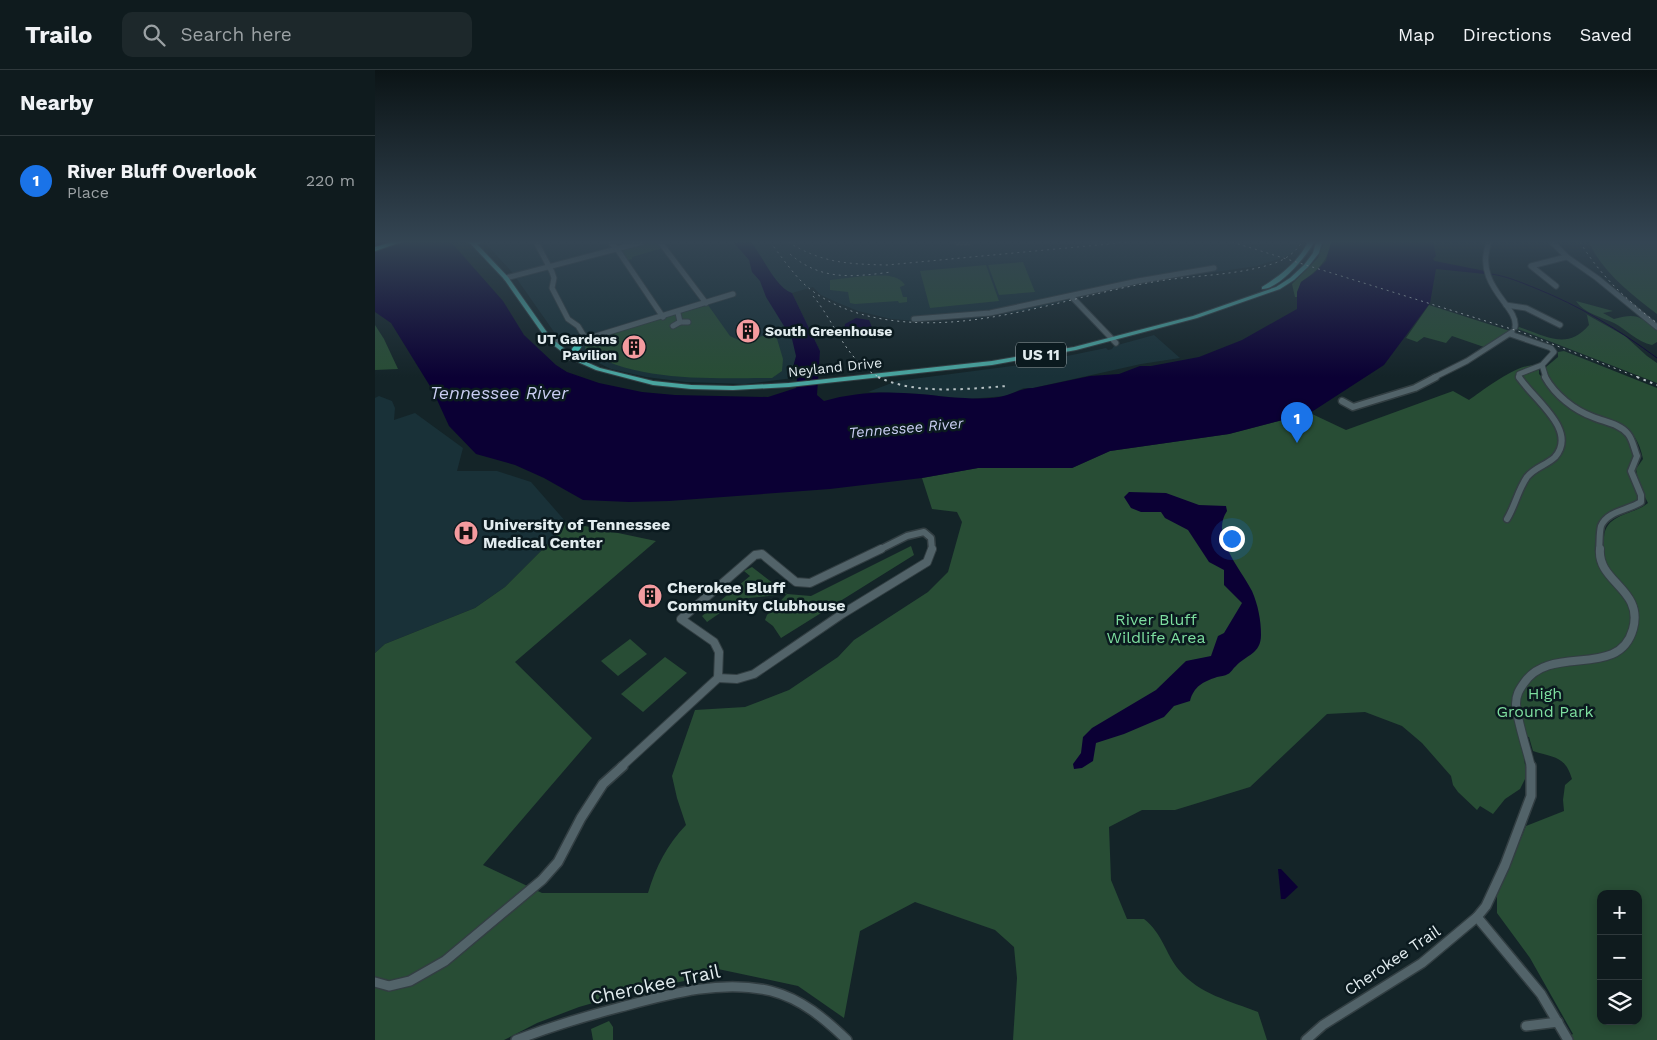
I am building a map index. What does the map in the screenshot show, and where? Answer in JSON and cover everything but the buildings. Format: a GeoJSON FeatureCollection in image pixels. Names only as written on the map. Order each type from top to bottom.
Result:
{"type":"FeatureCollection","features":[{"type":"Feature","properties":{"kind":"highway"},"geometry":{"type":"LineString","coordinates":[[573,358],[574,352],[583,341]]}},
{"type":"Feature","properties":{"kind":"main road","name":"Neyland Drive"},"geometry":{"type":"LineString","coordinates":[[513,287],[549,338],[573,358],[598,370],[619,376],[672,385],[733,388],[789,385],[1021,358],[1114,341],[1198,316],[1278,287]]}},
{"type":"Feature","properties":{"kind":"main road","name":"Neyland Drive"},"geometry":{"type":"LineString","coordinates":[[1249,297],[1264,287]]}},
{"type":"Feature","properties":{"kind":"street"},"geometry":{"type":"LineString","coordinates":[[552,287],[569,320],[577,326],[583,341]]}},
{"type":"Feature","properties":{"kind":"street"},"geometry":{"type":"LineString","coordinates":[[643,287],[663,317]]}},
{"type":"Feature","properties":{"kind":"street"},"geometry":{"type":"LineString","coordinates":[[694,287],[706,303]]}},
{"type":"Feature","properties":{"kind":"street"},"geometry":{"type":"LineString","coordinates":[[914,318],[946,318],[993,314],[1108,287]]}},
{"type":"Feature","properties":{"kind":"street"},"geometry":{"type":"LineString","coordinates":[[1342,401],[1353,407],[1415,388],[1467,361],[1512,331],[1516,321],[1494,287]]}},
{"type":"Feature","properties":{"kind":"street"},"geometry":{"type":"LineString","coordinates":[[1606,287],[1657,327]]}},
{"type":"Feature","properties":{"kind":"street"},"geometry":{"type":"LineString","coordinates":[[561,349],[733,294]]}},
{"type":"Feature","properties":{"kind":"street"},"geometry":{"type":"LineString","coordinates":[[1071,296],[1114,341]]}},
{"type":"Feature","properties":{"kind":"street"},"geometry":{"type":"LineString","coordinates":[[1506,305],[1526,308],[1560,325]]}},
{"type":"Feature","properties":{"kind":"street"},"geometry":{"type":"LineString","coordinates":[[678,313],[680,322]]}},
{"type":"Feature","properties":{"kind":"street"},"geometry":{"type":"LineString","coordinates":[[673,326],[680,322],[688,322]]}},
{"type":"Feature","properties":{"kind":"street"},"geometry":{"type":"LineString","coordinates":[[1507,519],[1514,508],[1523,484],[1533,471],[1556,456],[1563,442],[1562,433],[1519,378],[1519,374],[1524,371],[1542,365],[1554,352],[1551,348],[1512,331]]}},
{"type":"Feature","properties":{"kind":"street"},"geometry":{"type":"LineString","coordinates":[[549,338],[569,343],[583,341]]}},
{"type":"Feature","properties":{"kind":"street","name":"Cherokee Trail"},"geometry":{"type":"LineString","coordinates":[[1306,1040],[1323,1025],[1422,963],[1477,917],[1486,906],[1505,865],[1531,796],[1532,769],[1517,710],[1517,692],[1530,674],[1545,665],[1612,656],[1621,650],[1632,637],[1634,619],[1631,599],[1609,576],[1600,561],[1599,530],[1605,520],[1613,514],[1637,506],[1641,502],[1641,495],[1631,471],[1637,456],[1627,432],[1621,427],[1585,414],[1553,389],[1543,376],[1542,365]]}},
{"type":"Feature","properties":{"kind":"street"},"geometry":{"type":"LineString","coordinates":[[375,982],[389,986],[410,981],[445,961],[542,880],[558,862],[581,818],[603,784],[718,678],[719,652],[714,642],[681,619],[755,555],[762,554],[796,582],[810,583],[904,536],[915,532],[925,532],[931,538],[932,549],[927,562],[842,614],[754,674],[737,679],[718,678]]}},
{"type":"Feature","properties":{"kind":"street"},"geometry":{"type":"LineString","coordinates":[[1477,917],[1541,994],[1568,1040]]}},
{"type":"Feature","properties":{"kind":"street","name":"Cherokee Trail"},"geometry":{"type":"LineString","coordinates":[[516,1040],[559,1024],[621,1007],[671,995],[728,986],[762,988],[800,1000],[816,1010],[847,1040]]}},
{"type":"Feature","properties":{"kind":"street"},"geometry":{"type":"LineString","coordinates":[[1526,1026],[1557,1022]]}},
{"type":"Feature","properties":{"kind":"shaded area"},"geometry":{"type":"Polygon","coordinates":[[[523,287],[812,287],[792,293],[820,351],[817,375],[745,384],[686,382],[646,377],[611,369],[580,354],[559,339],[523,287]]]}},
{"type":"Feature","properties":{"kind":"shaded area"},"geometry":{"type":"Polygon","coordinates":[[[813,287],[1123,287],[1027,310],[979,318],[916,321],[891,319],[858,311],[821,295],[813,287]]]}},
{"type":"Feature","properties":{"kind":"shaded area"},"geometry":{"type":"Polygon","coordinates":[[[1154,335],[1180,358],[1141,364],[1033,388],[1024,388],[1006,396],[967,399],[921,394],[868,392],[897,381],[1028,364],[1106,348],[1108,350],[1114,346],[1154,335]]]}},
{"type":"Feature","properties":{"kind":"shaded area","name":"University of Tennessee Medical Center"},"geometry":{"type":"Polygon","coordinates":[[[379,396],[392,401],[395,408],[394,420],[415,413],[463,448],[457,471],[497,471],[531,482],[566,522],[553,539],[505,587],[475,608],[385,644],[375,653],[375,398],[379,396]]]}},
{"type":"Feature","properties":{"kind":"green space"},"geometry":{"type":"Polygon","coordinates":[[[830,287],[900,287],[903,297],[907,297],[907,302],[855,304],[850,303],[848,292],[830,290],[830,287]]]}},
{"type":"Feature","properties":{"kind":"green space"},"geometry":{"type":"Polygon","coordinates":[[[924,287],[994,287],[999,301],[930,308],[924,287]]]}},
{"type":"Feature","properties":{"kind":"green space"},"geometry":{"type":"Polygon","coordinates":[[[996,287],[1033,287],[1035,292],[999,295],[996,287]]]}},
{"type":"Feature","properties":{"kind":"green space"},"geometry":{"type":"Polygon","coordinates":[[[1293,287],[1300,287],[1297,297],[1295,297],[1293,287]]]}},
{"type":"Feature","properties":{"kind":"green space"},"geometry":{"type":"Polygon","coordinates":[[[1624,287],[1657,287],[1657,314],[1624,287]]]}},
{"type":"Feature","properties":{"kind":"green space"},"geometry":{"type":"Polygon","coordinates":[[[1576,301],[1613,311],[1603,313],[1614,319],[1633,316],[1642,319],[1657,330],[1657,342],[1652,345],[1642,341],[1614,323],[1588,312],[1576,301]]]}},
{"type":"Feature","properties":{"kind":"green space"},"geometry":{"type":"Polygon","coordinates":[[[708,305],[730,336],[743,342],[775,332],[783,359],[782,371],[772,378],[675,376],[626,368],[604,360],[585,349],[586,342],[590,340],[708,305]]]}},
{"type":"Feature","properties":{"kind":"green space"},"geometry":{"type":"Polygon","coordinates":[[[1429,305],[1510,331],[1484,347],[1452,336],[1446,343],[1424,337],[1417,342],[1406,338],[1429,305]]]}},
{"type":"Feature","properties":{"kind":"green space"},"geometry":{"type":"Polygon","coordinates":[[[1584,313],[1625,336],[1657,363],[1657,383],[1518,329],[1519,327],[1556,339],[1573,338],[1589,325],[1587,315],[1584,313]]]}},
{"type":"Feature","properties":{"kind":"green space"},"geometry":{"type":"Polygon","coordinates":[[[375,325],[384,339],[398,369],[375,370],[375,325]]]}},
{"type":"Feature","properties":{"kind":"green space","name":"River Bluff Wildlife Area"},"geometry":{"type":"Polygon","coordinates":[[[1564,351],[1657,388],[1657,1040],[1562,1040],[1573,1034],[1530,958],[1497,913],[1497,895],[1526,826],[1564,811],[1565,785],[1572,779],[1566,766],[1558,759],[1533,751],[1529,737],[1524,737],[1524,759],[1527,775],[1520,789],[1505,799],[1493,814],[1480,806],[1477,810],[1458,792],[1453,785],[1451,776],[1422,743],[1402,726],[1365,712],[1327,714],[1250,787],[1175,810],[1142,810],[1109,827],[1111,880],[1127,919],[1144,919],[1156,931],[1179,970],[1196,985],[1215,996],[1258,1012],[1267,1040],[1013,1040],[1017,978],[1014,947],[995,930],[915,902],[860,931],[844,1018],[798,986],[718,969],[694,979],[635,991],[579,1007],[537,1023],[504,1040],[375,1040],[375,653],[385,644],[475,608],[505,587],[553,539],[566,522],[656,541],[515,662],[592,738],[483,865],[542,893],[648,893],[663,856],[673,840],[686,825],[672,776],[695,710],[745,707],[789,690],[838,657],[854,640],[928,592],[948,572],[962,522],[957,512],[932,509],[922,478],[978,468],[1072,468],[1110,451],[1229,434],[1310,413],[1346,430],[1453,391],[1469,400],[1513,371],[1531,365],[1539,366],[1539,374],[1553,389],[1586,414],[1627,433],[1637,456],[1633,464],[1641,502],[1605,520],[1600,537],[1604,537],[1606,529],[1615,519],[1648,503],[1639,485],[1636,469],[1643,459],[1640,447],[1630,432],[1623,427],[1583,410],[1551,382],[1547,375],[1546,367],[1558,357],[1558,352],[1564,351]]]}},
{"type":"Feature","properties":{"kind":"green space"},"geometry":{"type":"Polygon","coordinates":[[[911,546],[914,555],[781,638],[773,626],[765,620],[767,615],[787,594],[811,596],[911,546]]]}},
{"type":"Feature","properties":{"kind":"green space"},"geometry":{"type":"Polygon","coordinates":[[[752,567],[787,594],[740,599],[707,622],[702,616],[750,576],[744,571],[752,567]]]}},
{"type":"Feature","properties":{"kind":"green space"},"geometry":{"type":"Polygon","coordinates":[[[630,639],[647,654],[618,676],[601,661],[630,639]]]}},
{"type":"Feature","properties":{"kind":"green space"},"geometry":{"type":"Polygon","coordinates":[[[665,657],[687,673],[643,712],[621,694],[665,657]]]}},
{"type":"Feature","properties":{"kind":"green space"},"geometry":{"type":"Polygon","coordinates":[[[609,1021],[613,1027],[613,1040],[593,1040],[591,1029],[609,1021]]]}},
{"type":"Feature","properties":{"kind":"water","name":"Tennessee River"},"geometry":{"type":"Polygon","coordinates":[[[375,287],[491,287],[503,301],[524,335],[556,365],[567,372],[599,383],[642,392],[675,395],[768,397],[796,388],[797,379],[793,367],[796,356],[792,339],[766,297],[762,287],[783,287],[792,293],[820,351],[817,395],[824,401],[859,394],[883,393],[981,399],[1090,376],[1119,374],[1140,366],[1151,366],[1199,357],[1242,340],[1297,309],[1299,287],[1433,287],[1430,303],[1384,365],[1310,413],[1229,434],[1110,451],[1072,468],[978,468],[922,478],[830,489],[669,501],[629,502],[583,500],[544,478],[515,465],[476,454],[449,426],[433,391],[391,323],[375,312],[375,287]]]}},
{"type":"Feature","properties":{"kind":"water"},"geometry":{"type":"Polygon","coordinates":[[[856,318],[869,320],[872,327],[866,332],[858,334],[847,332],[844,329],[845,324],[856,318]]]}},
{"type":"Feature","properties":{"kind":"water"},"geometry":{"type":"Polygon","coordinates":[[[1129,492],[1166,493],[1199,505],[1226,506],[1227,511],[1222,531],[1229,552],[1254,596],[1260,618],[1260,641],[1256,650],[1229,673],[1200,685],[1190,701],[1174,706],[1164,717],[1124,734],[1096,743],[1093,761],[1082,768],[1074,769],[1073,764],[1081,753],[1083,737],[1092,728],[1156,690],[1186,661],[1211,656],[1218,636],[1224,633],[1242,603],[1224,585],[1224,570],[1209,562],[1188,530],[1165,518],[1161,512],[1141,512],[1131,508],[1124,497],[1129,492]]]}},
{"type":"Feature","properties":{"kind":"water"},"geometry":{"type":"Polygon","coordinates":[[[1278,869],[1281,869],[1298,887],[1285,899],[1281,899],[1278,869]]]}},
{"type":"Feature","properties":{"kind":"waterway"},"geometry":{"type":"LineString","coordinates":[[1533,287],[1583,310],[1628,337],[1657,358]]}},
{"type":"Feature","properties":{"kind":"railway"},"geometry":{"type":"LineString","coordinates":[[808,287],[832,303],[854,312],[889,320],[922,323],[956,322],[989,318],[1124,287]]}},
{"type":"Feature","properties":{"kind":"railway"},"geometry":{"type":"LineString","coordinates":[[1377,287],[1521,332],[1640,378]]}},
{"type":"Feature","properties":{"kind":"railway"},"geometry":{"type":"LineString","coordinates":[[1615,287],[1657,323]]}},
{"type":"Feature","properties":{"kind":"railway"},"geometry":{"type":"LineString","coordinates":[[813,296],[850,352],[869,371],[881,378]]}},
{"type":"Feature","properties":{"kind":"railway"},"geometry":{"type":"LineString","coordinates":[[878,377],[893,383],[925,389],[1007,386]]}},
{"type":"Feature","properties":{"kind":"railway"},"geometry":{"type":"LineString","coordinates":[[1637,377],[1657,385]]}},
{"type":"Feature","properties":{"kind":"place","name":"South Greenhouse"},"geometry":{"type":"Point","coordinates":[748,331]}},
{"type":"Feature","properties":{"kind":"place","name":"UT Gardens Pavilion"},"geometry":{"type":"Point","coordinates":[634,347]}},
{"type":"Feature","properties":{"kind":"place","name":"River Bluff Overlook"},"geometry":{"type":"Point","coordinates":[1297,443]}},
{"type":"Feature","properties":{"kind":"place","name":"University of Tennessee Medical Center"},"geometry":{"type":"Point","coordinates":[466,533]}},
{"type":"Feature","properties":{"kind":"place","name":"Cherokee Bluff Community Clubhouse"},"geometry":{"type":"Point","coordinates":[650,596]}},
{"type":"Feature","properties":{"kind":"park label","name":"High Ground Park"},"geometry":{"type":"Point","coordinates":[1545,702]}}]}
